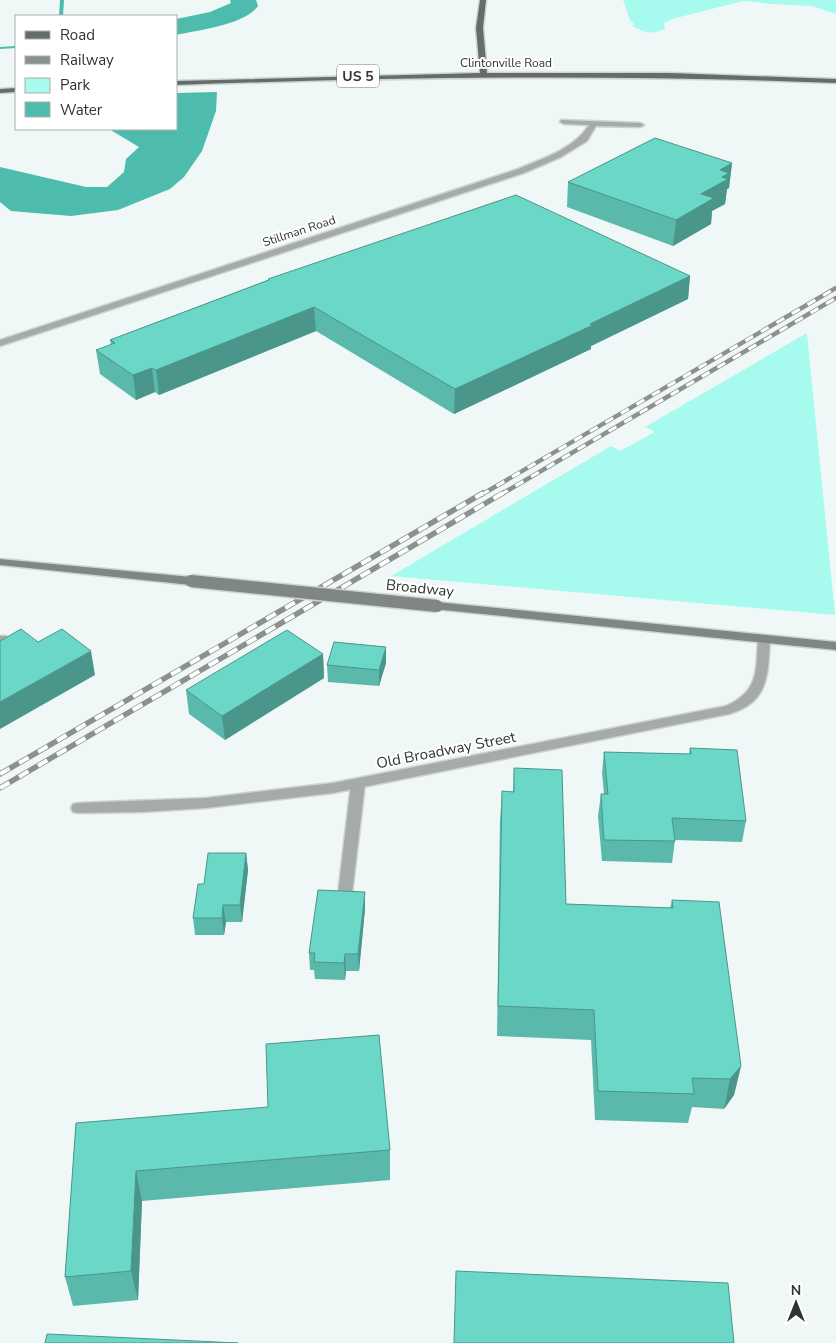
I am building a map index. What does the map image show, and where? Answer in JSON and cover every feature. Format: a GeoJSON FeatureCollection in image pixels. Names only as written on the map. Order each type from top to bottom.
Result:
{"type":"FeatureCollection","features":[{"type":"Feature","properties":{"kind":"main road"},"geometry":{"type":"LineString","coordinates":[[483,0],[479,15],[479,30],[484,74]]}},
{"type":"Feature","properties":{"kind":"main road","name":"Clintonville Road"},"geometry":{"type":"LineString","coordinates":[[178,84],[484,74],[652,74],[836,82]]}},
{"type":"Feature","properties":{"kind":"main road"},"geometry":{"type":"LineString","coordinates":[[0,91],[15,90]]}},
{"type":"Feature","properties":{"kind":"main road","name":"Broadway"},"geometry":{"type":"LineString","coordinates":[[0,562],[836,646]]}},
{"type":"Feature","properties":{"kind":"street"},"geometry":{"type":"LineString","coordinates":[[564,122],[640,125]]}},
{"type":"Feature","properties":{"kind":"street","name":"Stillman Road"},"geometry":{"type":"LineString","coordinates":[[0,343],[521,171],[558,155],[584,139],[594,123]]}},
{"type":"Feature","properties":{"kind":"street","name":"Old Broadway Street"},"geometry":{"type":"LineString","coordinates":[[78,808],[139,808],[282,796],[358,784],[729,710],[746,703],[755,694],[761,677],[764,639]]}},
{"type":"Feature","properties":{"kind":"street"},"geometry":{"type":"LineString","coordinates":[[345,894],[358,784]]}},
{"type":"Feature","properties":{"kind":"green space"},"geometry":{"type":"Polygon","coordinates":[[[623,0],[836,0],[836,14],[812,6],[743,1],[672,19],[664,23],[665,29],[648,32],[632,26],[634,24],[630,20],[623,0]]]}},
{"type":"Feature","properties":{"kind":"green space"},"geometry":{"type":"Polygon","coordinates":[[[807,333],[835,615],[391,576],[611,446],[620,451],[655,432],[645,427],[807,333]]]}},
{"type":"Feature","properties":{"kind":"water"},"geometry":{"type":"Polygon","coordinates":[[[217,92],[216,111],[202,151],[184,177],[170,189],[118,210],[71,216],[11,211],[0,202],[0,167],[86,187],[107,187],[124,172],[126,159],[139,147],[111,130],[178,130],[178,93],[217,92]]]}},
{"type":"Feature","properties":{"kind":"building"},"geometry":{"type":"Polygon","coordinates":[[[655,138],[732,163],[720,170],[729,173],[722,177],[728,179],[701,194],[714,198],[676,220],[568,182],[655,138]]]}},
{"type":"Feature","properties":{"kind":"building"},"geometry":{"type":"Polygon","coordinates":[[[516,195],[690,276],[590,324],[593,325],[455,389],[314,307],[156,370],[152,368],[133,375],[96,350],[115,343],[110,340],[268,279],[516,195]]]}},
{"type":"Feature","properties":{"kind":"building"},"geometry":{"type":"Polygon","coordinates":[[[21,629],[38,642],[62,629],[91,651],[0,702],[0,641],[21,629]]]}},
{"type":"Feature","properties":{"kind":"building"},"geometry":{"type":"Polygon","coordinates":[[[287,630],[323,654],[222,716],[186,690],[287,630]]]}},
{"type":"Feature","properties":{"kind":"building"},"geometry":{"type":"Polygon","coordinates":[[[334,642],[386,647],[379,670],[327,665],[334,642]]]}},
{"type":"Feature","properties":{"kind":"building"},"geometry":{"type":"Polygon","coordinates":[[[690,748],[737,750],[746,821],[672,818],[675,841],[604,840],[601,794],[608,794],[604,752],[691,754],[690,748]]]}},
{"type":"Feature","properties":{"kind":"building"},"geometry":{"type":"Polygon","coordinates":[[[514,768],[562,770],[566,904],[673,908],[672,900],[719,902],[741,1066],[730,1079],[692,1078],[694,1094],[598,1091],[594,1010],[498,1006],[502,791],[514,792],[514,768]]]}},
{"type":"Feature","properties":{"kind":"building"},"geometry":{"type":"Polygon","coordinates":[[[208,853],[246,853],[240,905],[223,905],[222,918],[193,918],[198,884],[204,884],[208,853]]]}},
{"type":"Feature","properties":{"kind":"building"},"geometry":{"type":"Polygon","coordinates":[[[318,890],[365,892],[358,954],[345,954],[344,963],[314,962],[315,953],[309,953],[318,890]]]}},
{"type":"Feature","properties":{"kind":"building"},"geometry":{"type":"Polygon","coordinates":[[[379,1035],[390,1150],[136,1171],[131,1271],[65,1277],[76,1123],[268,1107],[266,1044],[379,1035]]]}},
{"type":"Feature","properties":{"kind":"building"},"geometry":{"type":"Polygon","coordinates":[[[456,1271],[728,1283],[734,1343],[454,1343],[456,1271]]]}},
{"type":"Feature","properties":{"kind":"building"},"geometry":{"type":"Polygon","coordinates":[[[47,1334],[238,1343],[45,1343],[47,1334]]]}},
{"type":"Feature","properties":{"kind":"waterway"},"geometry":{"type":"LineString","coordinates":[[61,15],[62,0]]}},
{"type":"Feature","properties":{"kind":"waterway"},"geometry":{"type":"LineString","coordinates":[[178,27],[218,18],[245,6],[243,0]]}},
{"type":"Feature","properties":{"kind":"waterway"},"geometry":{"type":"LineString","coordinates":[[0,48],[15,47]]}},
{"type":"Feature","properties":{"kind":"railway"},"geometry":{"type":"LineString","coordinates":[[481,495],[836,288]]}},
{"type":"Feature","properties":{"kind":"railway"},"geometry":{"type":"LineString","coordinates":[[500,495],[836,298]]}},
{"type":"Feature","properties":{"kind":"railway"},"geometry":{"type":"LineString","coordinates":[[0,774],[483,493]]}},
{"type":"Feature","properties":{"kind":"railway"},"geometry":{"type":"LineString","coordinates":[[0,788],[503,493]]}}]}
